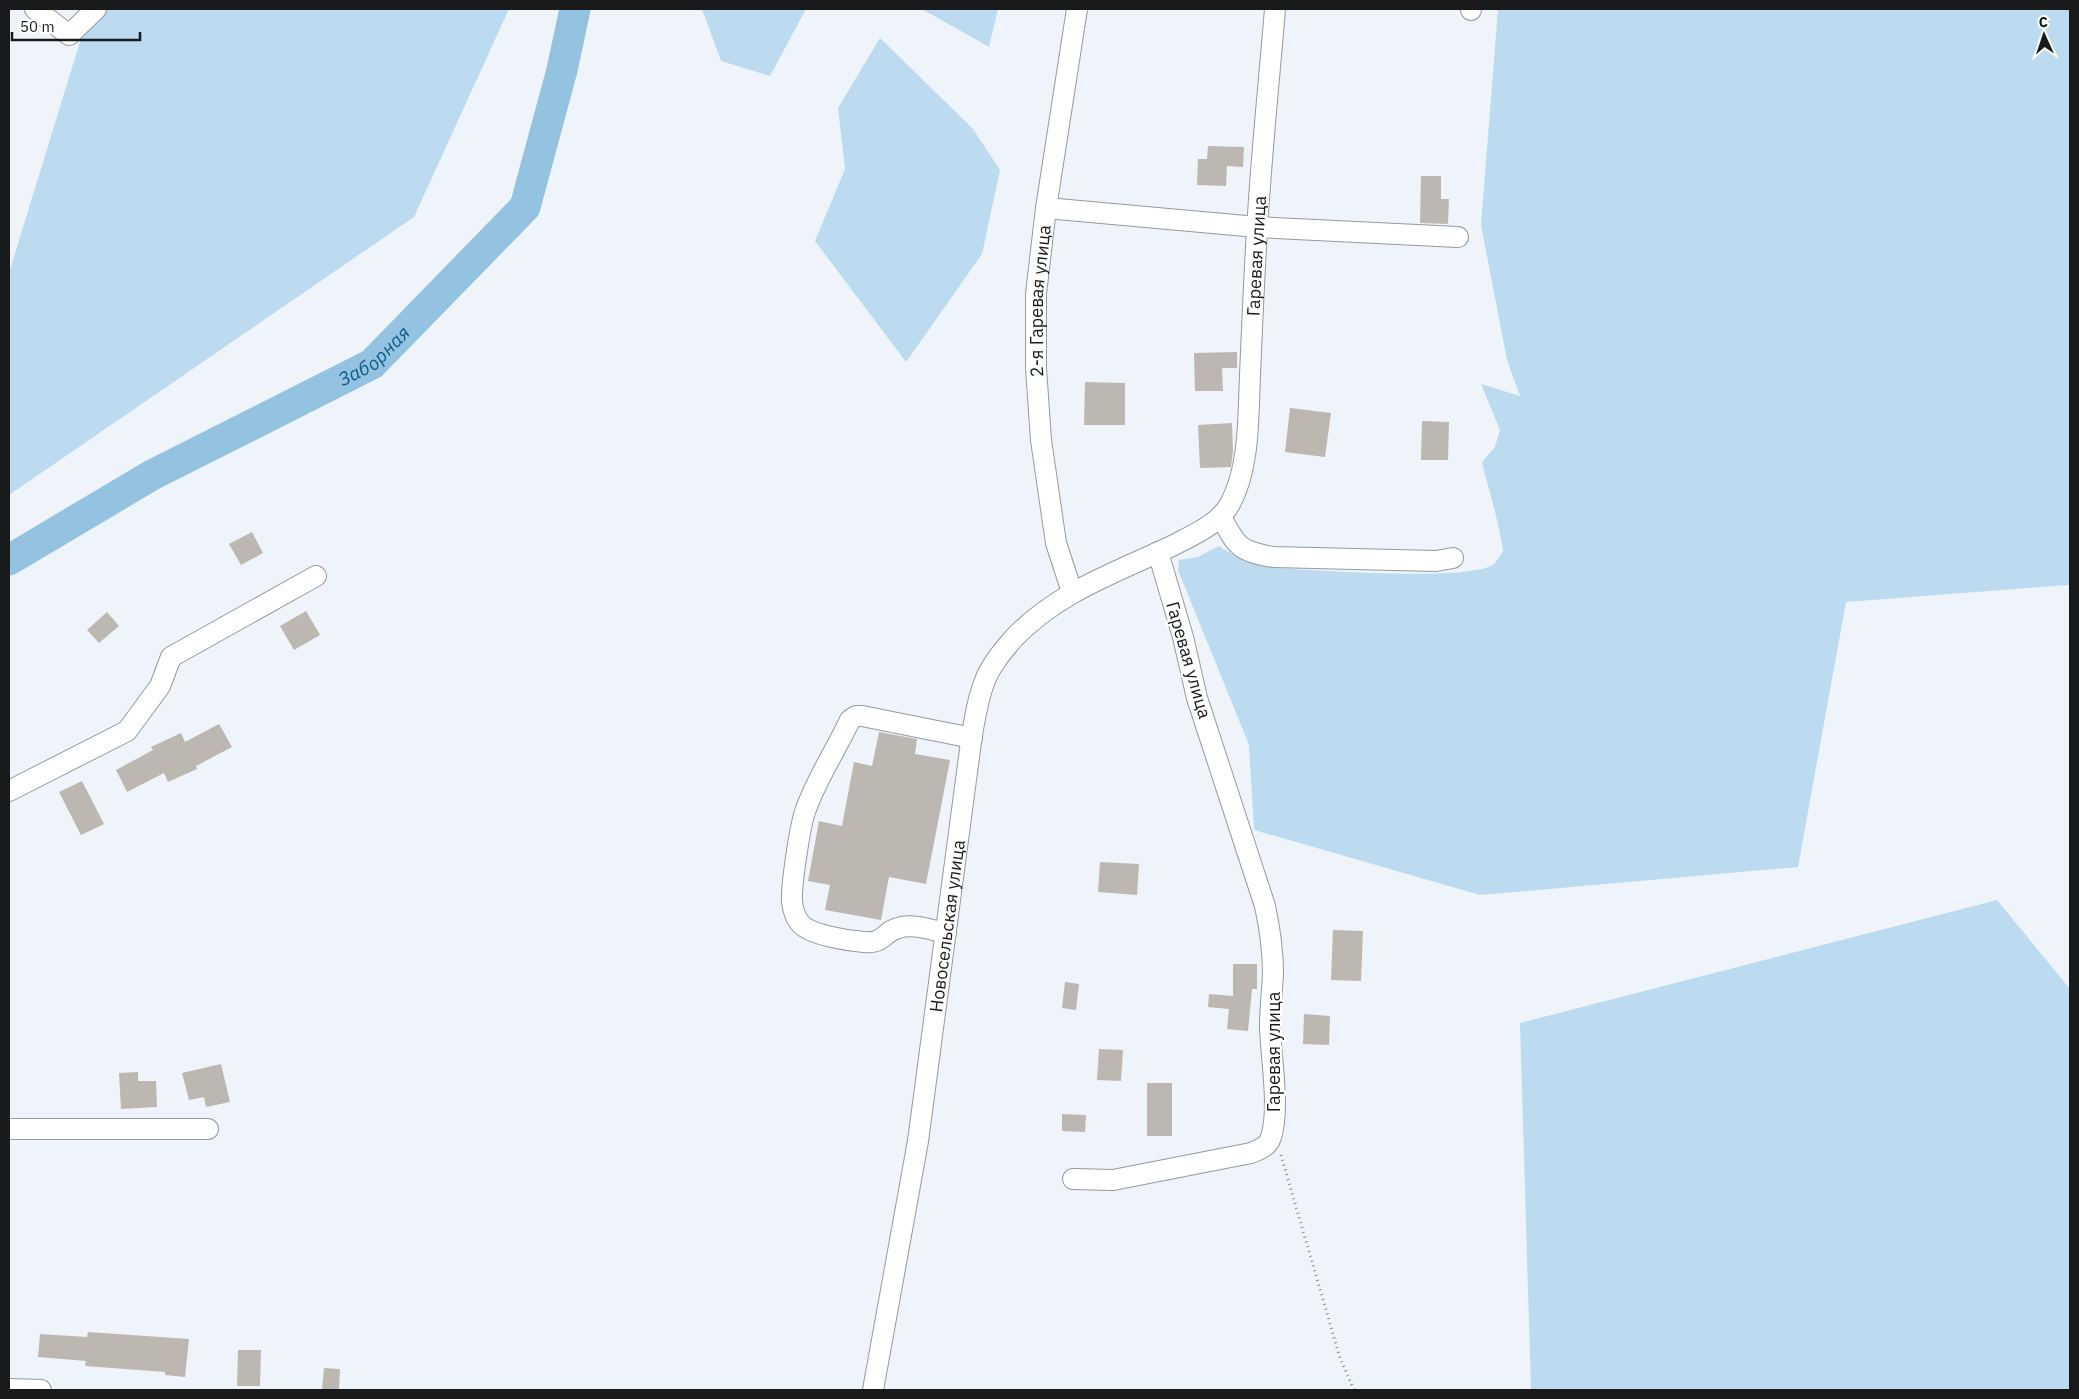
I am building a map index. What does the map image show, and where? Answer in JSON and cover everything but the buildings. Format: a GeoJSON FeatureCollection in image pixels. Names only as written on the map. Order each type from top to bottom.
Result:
{"type":"FeatureCollection","features":[{"type":"Feature","properties":{"kind":"street"},"geometry":{"type":"LineString","coordinates":[[35,9],[70,35],[96,9]]}},
{"type":"Feature","properties":{"kind":"street","name":"2-я Гаревая улица"},"geometry":{"type":"LineString","coordinates":[[1072,592],[1056,543],[1039,422],[1036,368],[1036,294],[1046,208],[1077,9]]}},
{"type":"Feature","properties":{"kind":"street","name":"Гаревая улица"},"geometry":{"type":"LineString","coordinates":[[1073,1178],[1113,1180],[1251,1153],[1264,1148],[1270,1140],[1274,1128],[1274,1086],[1270,1027],[1273,972],[1271,934],[1267,915],[1197,698],[1183,637],[1158,552],[1185,539],[1221,517],[1230,504],[1243,464],[1247,437],[1257,227],[1275,9]]}},
{"type":"Feature","properties":{"kind":"street"},"geometry":{"type":"LineString","coordinates":[[1046,208],[1257,227],[1458,237]]}},
{"type":"Feature","properties":{"kind":"street"},"geometry":{"type":"LineString","coordinates":[[1221,517],[1233,540],[1242,548],[1264,555],[1436,561],[1453,558]]}},
{"type":"Feature","properties":{"kind":"street","name":"Новосельская улица"},"geometry":{"type":"LineString","coordinates":[[873,1390],[918,1141],[972,738],[984,682],[995,662],[1029,622],[1072,592],[1158,552]]}},
{"type":"Feature","properties":{"kind":"street"},"geometry":{"type":"LineString","coordinates":[[9,791],[127,731],[160,686],[170,656],[316,576]]}},
{"type":"Feature","properties":{"kind":"street"},"geometry":{"type":"LineString","coordinates":[[946,933],[905,926],[895,928],[883,939],[873,942],[863,942],[822,934],[801,925],[794,914],[792,896],[805,811],[850,720],[856,716],[862,716],[972,738]]}},
{"type":"Feature","properties":{"kind":"street"},"geometry":{"type":"LineString","coordinates":[[9,1129],[208,1129]]}},
{"type":"Feature","properties":{"kind":"street"},"geometry":{"type":"LineString","coordinates":[[9,1389],[41,1390]]}},
{"type":"Feature","properties":{"kind":"path"},"geometry":{"type":"LineString","coordinates":[[1274,1128],[1340,1358],[1354,1390]]}},
{"type":"Feature","properties":{"kind":"shaded area"},"geometry":{"type":"Polygon","coordinates":[[[96,9],[509,9],[414,217],[9,495],[9,273],[87,19],[96,9]]]}},
{"type":"Feature","properties":{"kind":"shaded area"},"geometry":{"type":"Polygon","coordinates":[[[702,9],[806,9],[770,76],[721,61],[702,9]]]}},
{"type":"Feature","properties":{"kind":"shaded area"},"geometry":{"type":"Polygon","coordinates":[[[922,9],[998,9],[989,47],[922,9]]]}},
{"type":"Feature","properties":{"kind":"shaded area"},"geometry":{"type":"Polygon","coordinates":[[[1498,9],[2070,9],[2070,587],[2068,585],[1846,602],[1798,867],[1480,895],[1254,830],[1249,745],[1178,570],[1179,560],[1198,557],[1219,546],[1246,560],[1277,568],[1425,574],[1480,569],[1494,564],[1503,551],[1482,462],[1495,447],[1500,430],[1481,384],[1520,396],[1507,360],[1481,225],[1498,9]]]}},
{"type":"Feature","properties":{"kind":"shaded area"},"geometry":{"type":"Polygon","coordinates":[[[880,38],[973,129],[1000,170],[982,254],[906,362],[815,241],[845,169],[838,108],[880,38]]]}},
{"type":"Feature","properties":{"kind":"shaded area"},"geometry":{"type":"Polygon","coordinates":[[[1997,900],[2070,989],[2070,1390],[1531,1390],[1520,1023],[1997,900]]]}},
{"type":"Feature","properties":{"kind":"waterway","name":"Заборная"},"geometry":{"type":"LineString","coordinates":[[9,560],[152,475],[372,364],[525,207],[562,70],[575,9]]}}]}
